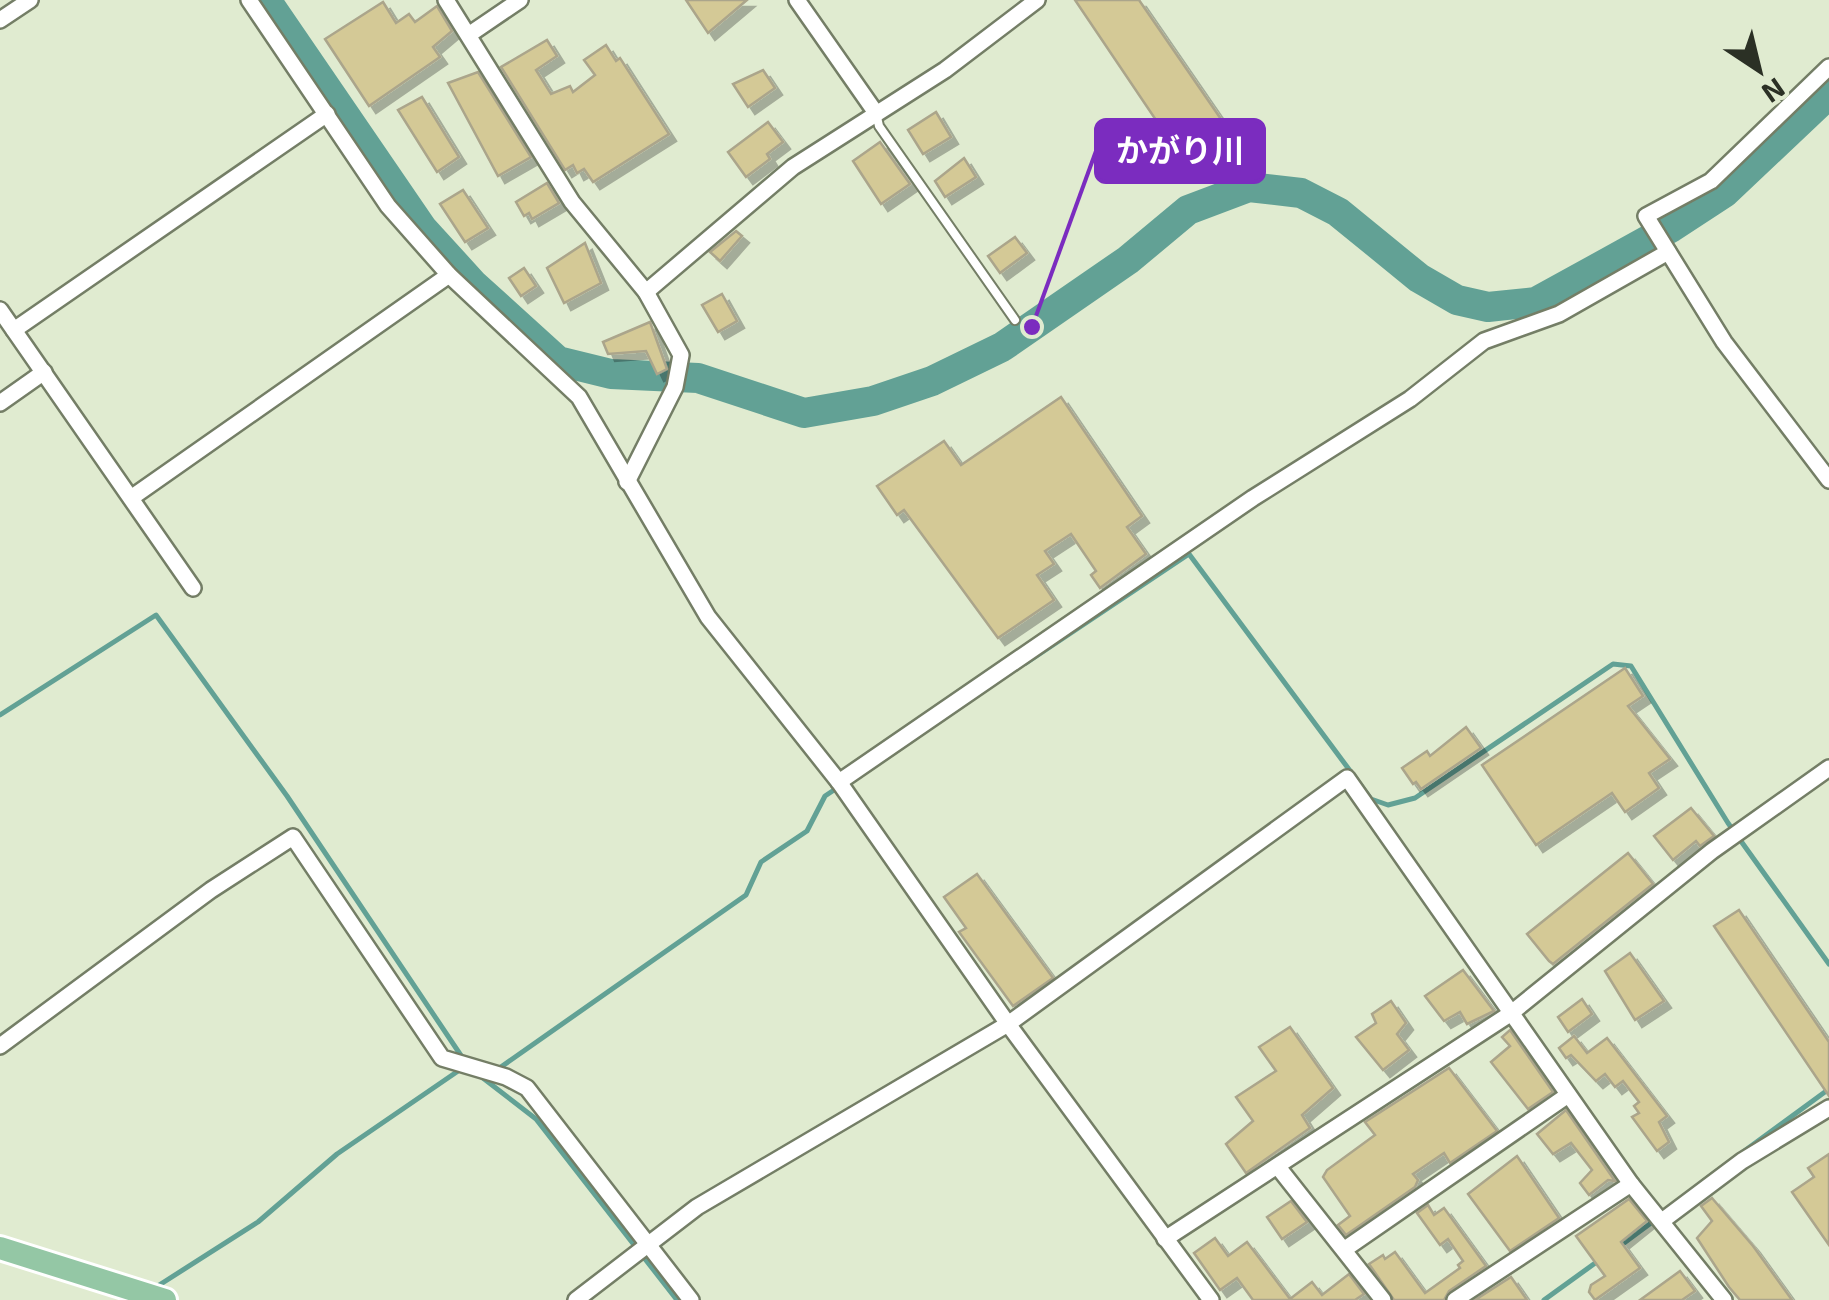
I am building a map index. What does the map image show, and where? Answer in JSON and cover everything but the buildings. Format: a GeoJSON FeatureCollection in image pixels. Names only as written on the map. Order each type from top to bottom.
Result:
{"type":"FeatureCollection","features":[{"type":"Feature","properties":{"kind":"main road"},"geometry":{"type":"LineString","coordinates":[[0,1248],[166,1300]]}},
{"type":"Feature","properties":{"kind":"street"},"geometry":{"type":"LineString","coordinates":[[0,20],[30,0]]}},
{"type":"Feature","properties":{"kind":"street"},"geometry":{"type":"LineString","coordinates":[[249,0],[388,206],[449,275],[579,398],[708,618],[838,782],[1008,1024],[1211,1300]]}},
{"type":"Feature","properties":{"kind":"street"},"geometry":{"type":"LineString","coordinates":[[446,0],[572,202],[646,292],[680,360],[675,387],[627,482]]}},
{"type":"Feature","properties":{"kind":"street"},"geometry":{"type":"LineString","coordinates":[[470,34],[520,0]]}},
{"type":"Feature","properties":{"kind":"street"},"geometry":{"type":"LineString","coordinates":[[798,0],[876,112]]}},
{"type":"Feature","properties":{"kind":"street"},"geometry":{"type":"LineString","coordinates":[[646,292],[742,207],[876,112],[945,70],[1037,0]]}},
{"type":"Feature","properties":{"kind":"street"},"geometry":{"type":"LineString","coordinates":[[1829,66],[1711,181],[1646,216],[1724,342],[1829,480]]}},
{"type":"Feature","properties":{"kind":"street"},"geometry":{"type":"LineString","coordinates":[[14,330],[327,114]]}},
{"type":"Feature","properties":{"kind":"street"},"geometry":{"type":"LineString","coordinates":[[838,782],[1253,498],[1410,399],[1484,340],[1559,314],[1668,252]]}},
{"type":"Feature","properties":{"kind":"street"},"geometry":{"type":"LineString","coordinates":[[132,498],[449,275]]}},
{"type":"Feature","properties":{"kind":"street"},"geometry":{"type":"LineString","coordinates":[[0,310],[193,588]]}},
{"type":"Feature","properties":{"kind":"street"},"geometry":{"type":"LineString","coordinates":[[0,402],[44,372]]}},
{"type":"Feature","properties":{"kind":"street"},"geometry":{"type":"LineString","coordinates":[[1166,1238],[1510,1014],[1712,851],[1829,768]]}},
{"type":"Feature","properties":{"kind":"street"},"geometry":{"type":"LineString","coordinates":[[576,1300],[697,1206],[1008,1024],[1347,778],[1631,1184],[1724,1300]]}},
{"type":"Feature","properties":{"kind":"street"},"geometry":{"type":"LineString","coordinates":[[0,1046],[211,890],[293,837],[442,1058],[506,1077],[527,1088],[690,1300]]}},
{"type":"Feature","properties":{"kind":"street"},"geometry":{"type":"LineString","coordinates":[[1345,1249],[1568,1095]]}},
{"type":"Feature","properties":{"kind":"street"},"geometry":{"type":"LineString","coordinates":[[1662,1221],[1742,1160],[1829,1108]]}},
{"type":"Feature","properties":{"kind":"street"},"geometry":{"type":"LineString","coordinates":[[1278,1168],[1383,1300]]}},
{"type":"Feature","properties":{"kind":"street"},"geometry":{"type":"LineString","coordinates":[[1456,1300],[1631,1184]]}},
{"type":"Feature","properties":{"kind":"lane"},"geometry":{"type":"LineString","coordinates":[[876,112],[879,126],[1015,320]]}},
{"type":"Feature","properties":{"kind":"waterway"},"geometry":{"type":"LineString","coordinates":[[266,0],[422,228],[473,284],[558,361],[611,374],[698,378],[804,413],[873,401],[932,381],[1002,347],[1128,260],[1188,210],[1249,187],[1301,193],[1338,212],[1419,278],[1457,300],[1488,307],[1536,302],[1672,227],[1724,193],[1829,94]]}},
{"type":"Feature","properties":{"kind":"waterway"},"geometry":{"type":"LineString","coordinates":[[1026,663],[1189,554],[1371,799],[1388,805],[1415,798],[1613,664],[1631,666],[1728,823],[1829,964]]}},
{"type":"Feature","properties":{"kind":"waterway"},"geometry":{"type":"LineString","coordinates":[[0,715],[156,615],[287,796],[464,1060]]}},
{"type":"Feature","properties":{"kind":"waterway"},"geometry":{"type":"LineString","coordinates":[[498,1069],[746,895],[761,862],[807,831],[825,796],[837,788]]}},
{"type":"Feature","properties":{"kind":"waterway"},"geometry":{"type":"LineString","coordinates":[[153,1289],[258,1222],[337,1154],[461,1069]]}},
{"type":"Feature","properties":{"kind":"waterway"},"geometry":{"type":"LineString","coordinates":[[479,1075],[536,1119],[677,1300]]}},
{"type":"Feature","properties":{"kind":"waterway"},"geometry":{"type":"LineString","coordinates":[[1702,1182],[1829,1089]]}},
{"type":"Feature","properties":{"kind":"waterway"},"geometry":{"type":"LineString","coordinates":[[1620,1246],[1655,1220]]}},
{"type":"Feature","properties":{"kind":"waterway"},"geometry":{"type":"LineString","coordinates":[[1544,1300],[1598,1261]]}},
{"type":"Feature","properties":{"kind":"place","name":"かがり川"},"geometry":{"type":"Point","coordinates":[1032,327]}}]}
